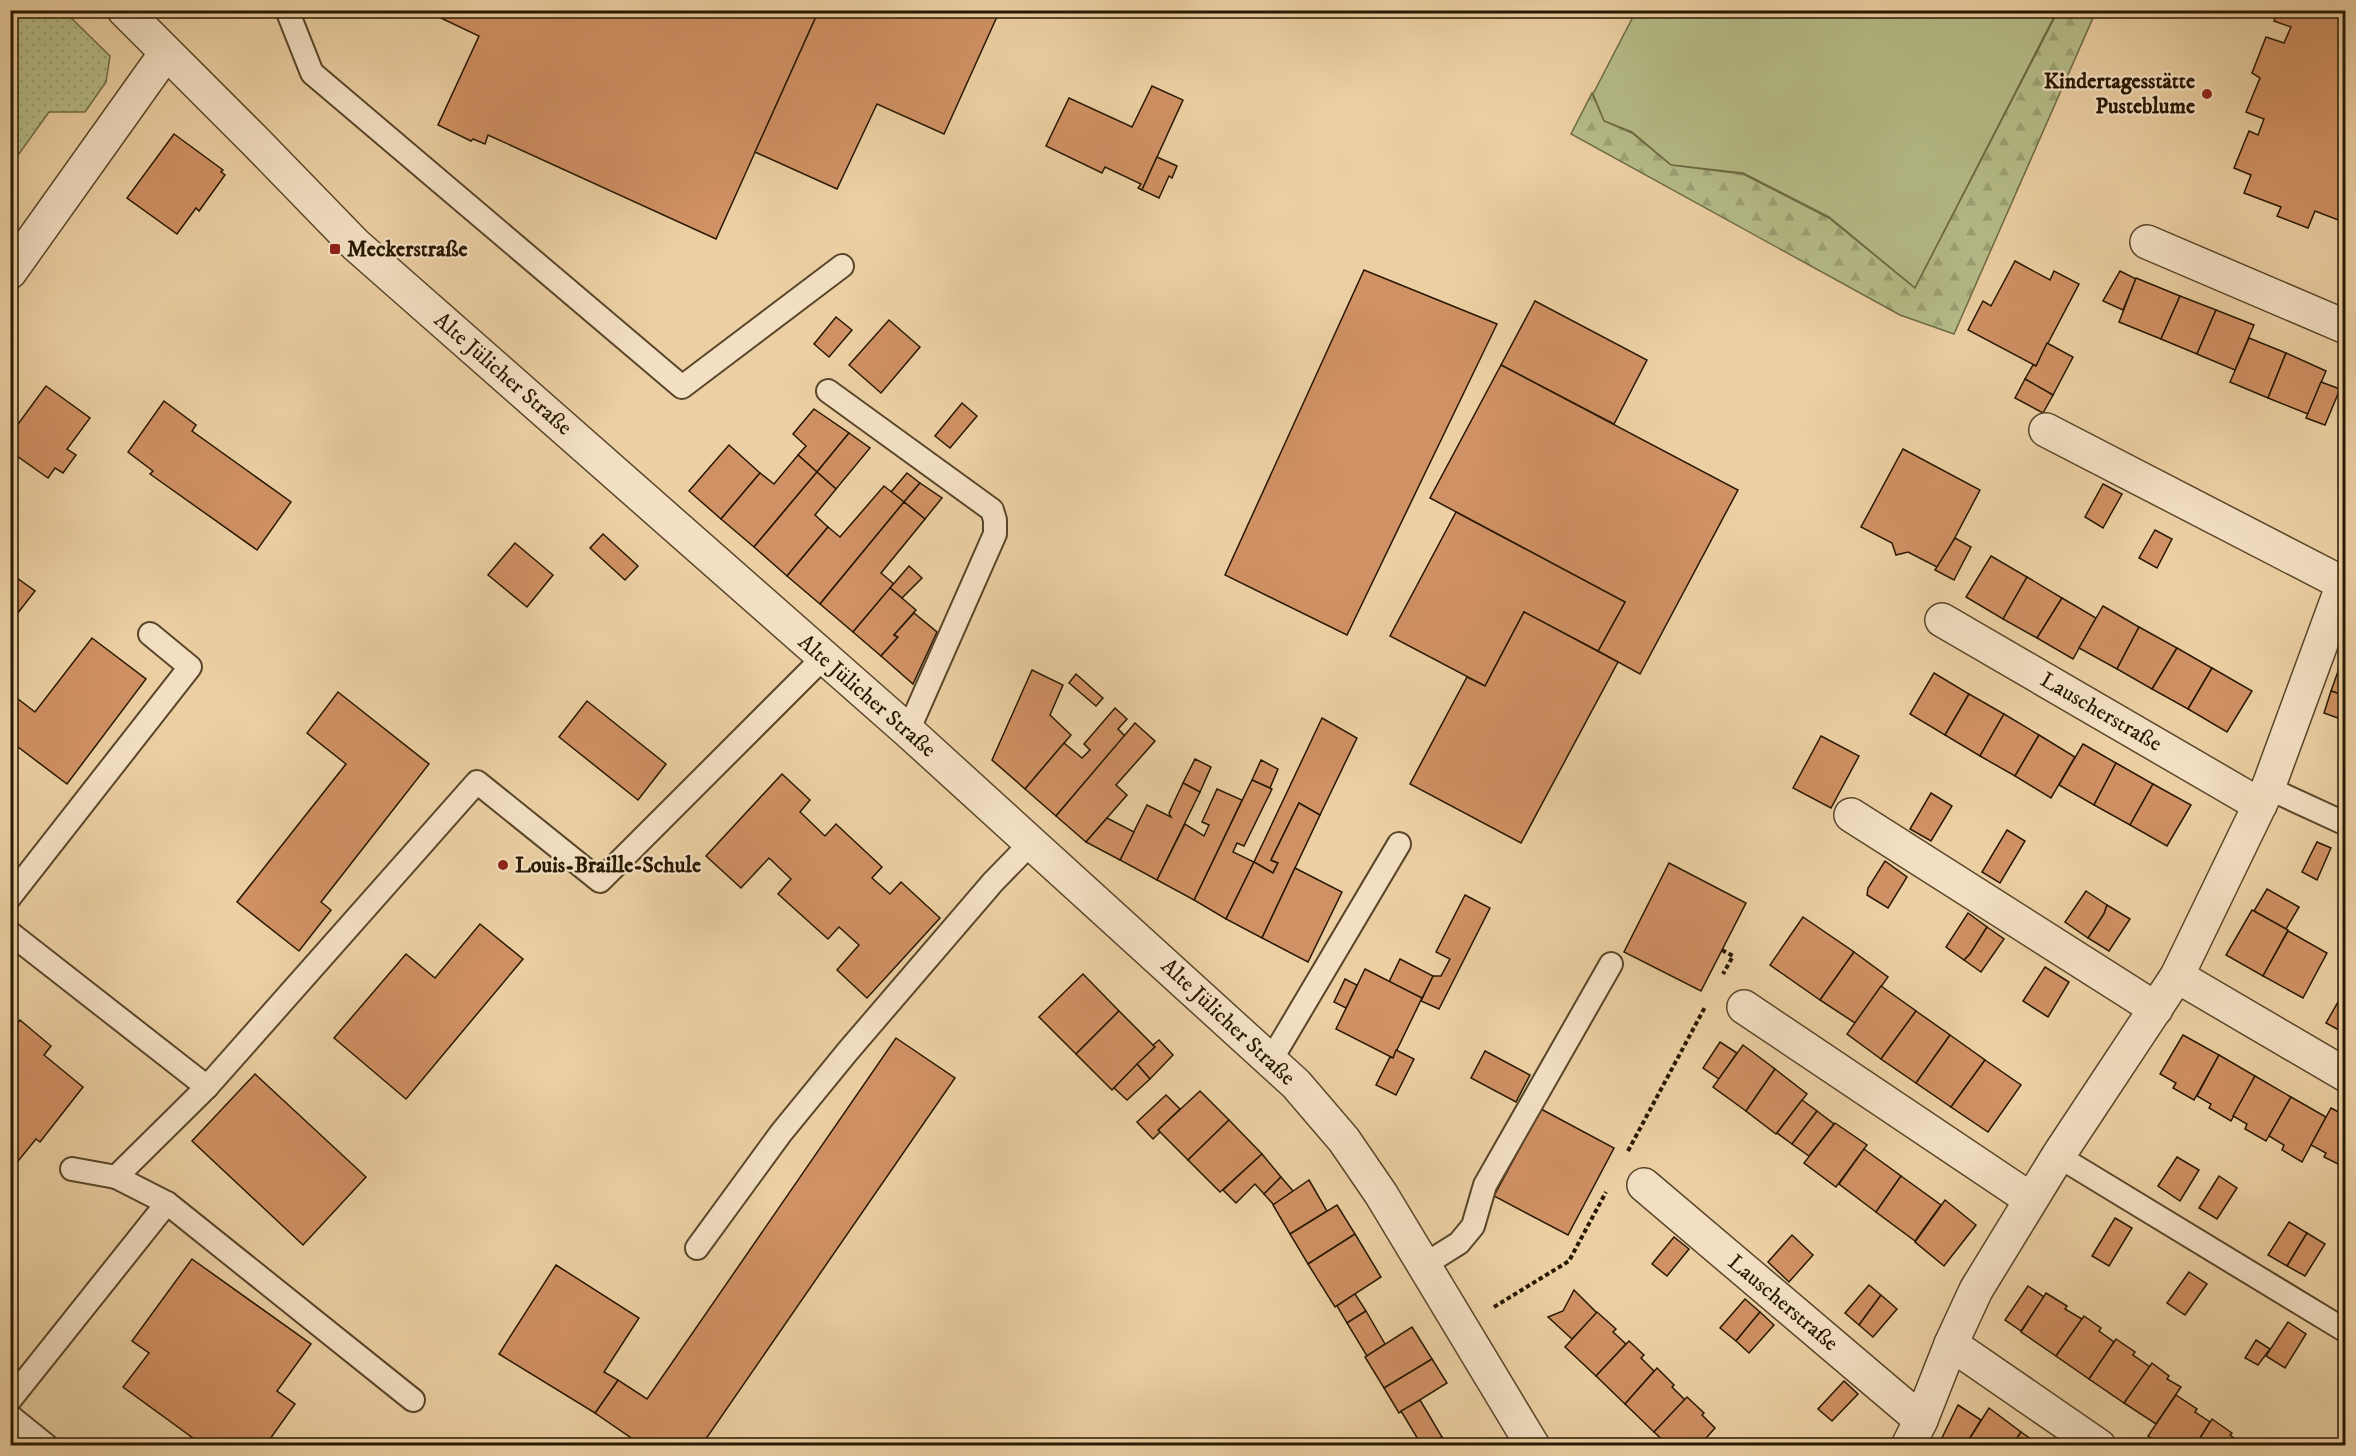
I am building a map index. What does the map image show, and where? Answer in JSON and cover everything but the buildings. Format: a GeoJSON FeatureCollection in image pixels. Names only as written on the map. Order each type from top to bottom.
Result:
{"type":"FeatureCollection","features":[{"type":"Feature","properties":{"kind":"street","name":"Alte Jülicher Straße"},"geometry":{"type":"LineString","coordinates":[[124,10],[356,245],[908,731],[1296,1084],[1344,1140],[1382,1194],[1533,1446]]}},
{"type":"Feature","properties":{"kind":"street"},"geometry":{"type":"LineString","coordinates":[[10,272],[166,53]]}},
{"type":"Feature","properties":{"kind":"street"},"geometry":{"type":"LineString","coordinates":[[2146,242],[2346,327]]}},
{"type":"Feature","properties":{"kind":"street","name":"Lauscherstraße"},"geometry":{"type":"LineString","coordinates":[[1644,1185],[1915,1433],[1976,1290],[2030,1199],[2177,976],[2264,796],[2343,587],[2046,430]]}},
{"type":"Feature","properties":{"kind":"street","name":"Lauscherstraße"},"geometry":{"type":"LineString","coordinates":[[1942,620],[2264,796]]}},
{"type":"Feature","properties":{"kind":"street"},"geometry":{"type":"LineString","coordinates":[[1851,815],[2156,1009]]}},
{"type":"Feature","properties":{"kind":"street"},"geometry":{"type":"LineString","coordinates":[[2177,976],[2346,1075]]}},
{"type":"Feature","properties":{"kind":"street"},"geometry":{"type":"LineString","coordinates":[[1744,1006],[2030,1199]]}},
{"type":"Feature","properties":{"kind":"street"},"geometry":{"type":"LineString","coordinates":[[1952,1344],[2099,1446]]}},
{"type":"Feature","properties":{"kind":"lane"},"geometry":{"type":"LineString","coordinates":[[287,10],[312,73],[682,387],[842,266]]}},
{"type":"Feature","properties":{"kind":"lane"},"geometry":{"type":"LineString","coordinates":[[828,391],[992,510],[995,520],[995,534],[908,731]]}},
{"type":"Feature","properties":{"kind":"lane"},"geometry":{"type":"LineString","coordinates":[[10,897],[190,667],[150,634]]}},
{"type":"Feature","properties":{"kind":"lane"},"geometry":{"type":"LineString","coordinates":[[116,1177],[207,1087],[477,782],[600,881],[824,657]]}},
{"type":"Feature","properties":{"kind":"lane","name":"Lauscherstraße"},"geometry":{"type":"LineString","coordinates":[[2264,796],[2346,824]]}},
{"type":"Feature","properties":{"kind":"lane"},"geometry":{"type":"LineString","coordinates":[[698,1248],[781,1133],[841,1060],[941,941],[1031,843]]}},
{"type":"Feature","properties":{"kind":"lane"},"geometry":{"type":"LineString","coordinates":[[1270,1060],[1399,844]]}},
{"type":"Feature","properties":{"kind":"lane"},"geometry":{"type":"LineString","coordinates":[[10,933],[207,1087]]}},
{"type":"Feature","properties":{"kind":"lane"},"geometry":{"type":"LineString","coordinates":[[1424,1265],[1459,1243],[1473,1226],[1485,1185],[1611,964]]}},
{"type":"Feature","properties":{"kind":"lane"},"geometry":{"type":"LineString","coordinates":[[2058,1156],[2346,1331]]}},
{"type":"Feature","properties":{"kind":"lane"},"geometry":{"type":"LineString","coordinates":[[72,1169],[116,1177],[167,1203],[413,1400]]}},
{"type":"Feature","properties":{"kind":"lane"},"geometry":{"type":"LineString","coordinates":[[10,1400],[167,1203]]}},
{"type":"Feature","properties":{"kind":"lane"},"geometry":{"type":"LineString","coordinates":[[10,1416],[47,1446]]}},
{"type":"Feature","properties":{"kind":"path"},"geometry":{"type":"LineString","coordinates":[[1721,977],[1733,956],[1722,950]]}},
{"type":"Feature","properties":{"kind":"path"},"geometry":{"type":"LineString","coordinates":[[1626,1156],[1710,998]]}},
{"type":"Feature","properties":{"kind":"path"},"geometry":{"type":"LineString","coordinates":[[1462,1327],[1569,1261],[1609,1187]]}},
{"type":"Feature","properties":{"kind":"green space"},"geometry":{"type":"Polygon","coordinates":[[[11,10],[64,11],[110,56],[106,82],[85,112],[49,112],[11,165],[11,10]]]}},
{"type":"Feature","properties":{"kind":"green space"},"geometry":{"type":"Polygon","coordinates":[[[1636,11],[2057,11],[1915,288],[1829,217],[1743,173],[1671,165],[1632,132],[1604,121],[1593,94],[1636,11]]]}},
{"type":"Feature","properties":{"kind":"green space"},"geometry":{"type":"Polygon","coordinates":[[[2058,11],[2096,11],[1954,334],[1900,315],[1571,134],[1592,93],[1604,121],[1632,133],[1671,165],[1743,174],[1829,218],[1915,288],[2058,11]]]}},
{"type":"Feature","properties":{"kind":"place","name":"Kindertagesstätte Pusteblume"},"geometry":{"type":"Point","coordinates":[2207,94]}},
{"type":"Feature","properties":{"kind":"place","name":"Meckerstraße"},"geometry":{"type":"Point","coordinates":[335,249]}},
{"type":"Feature","properties":{"kind":"place","name":"Louis-Braille-Schule"},"geometry":{"type":"Point","coordinates":[503,865]}}]}
